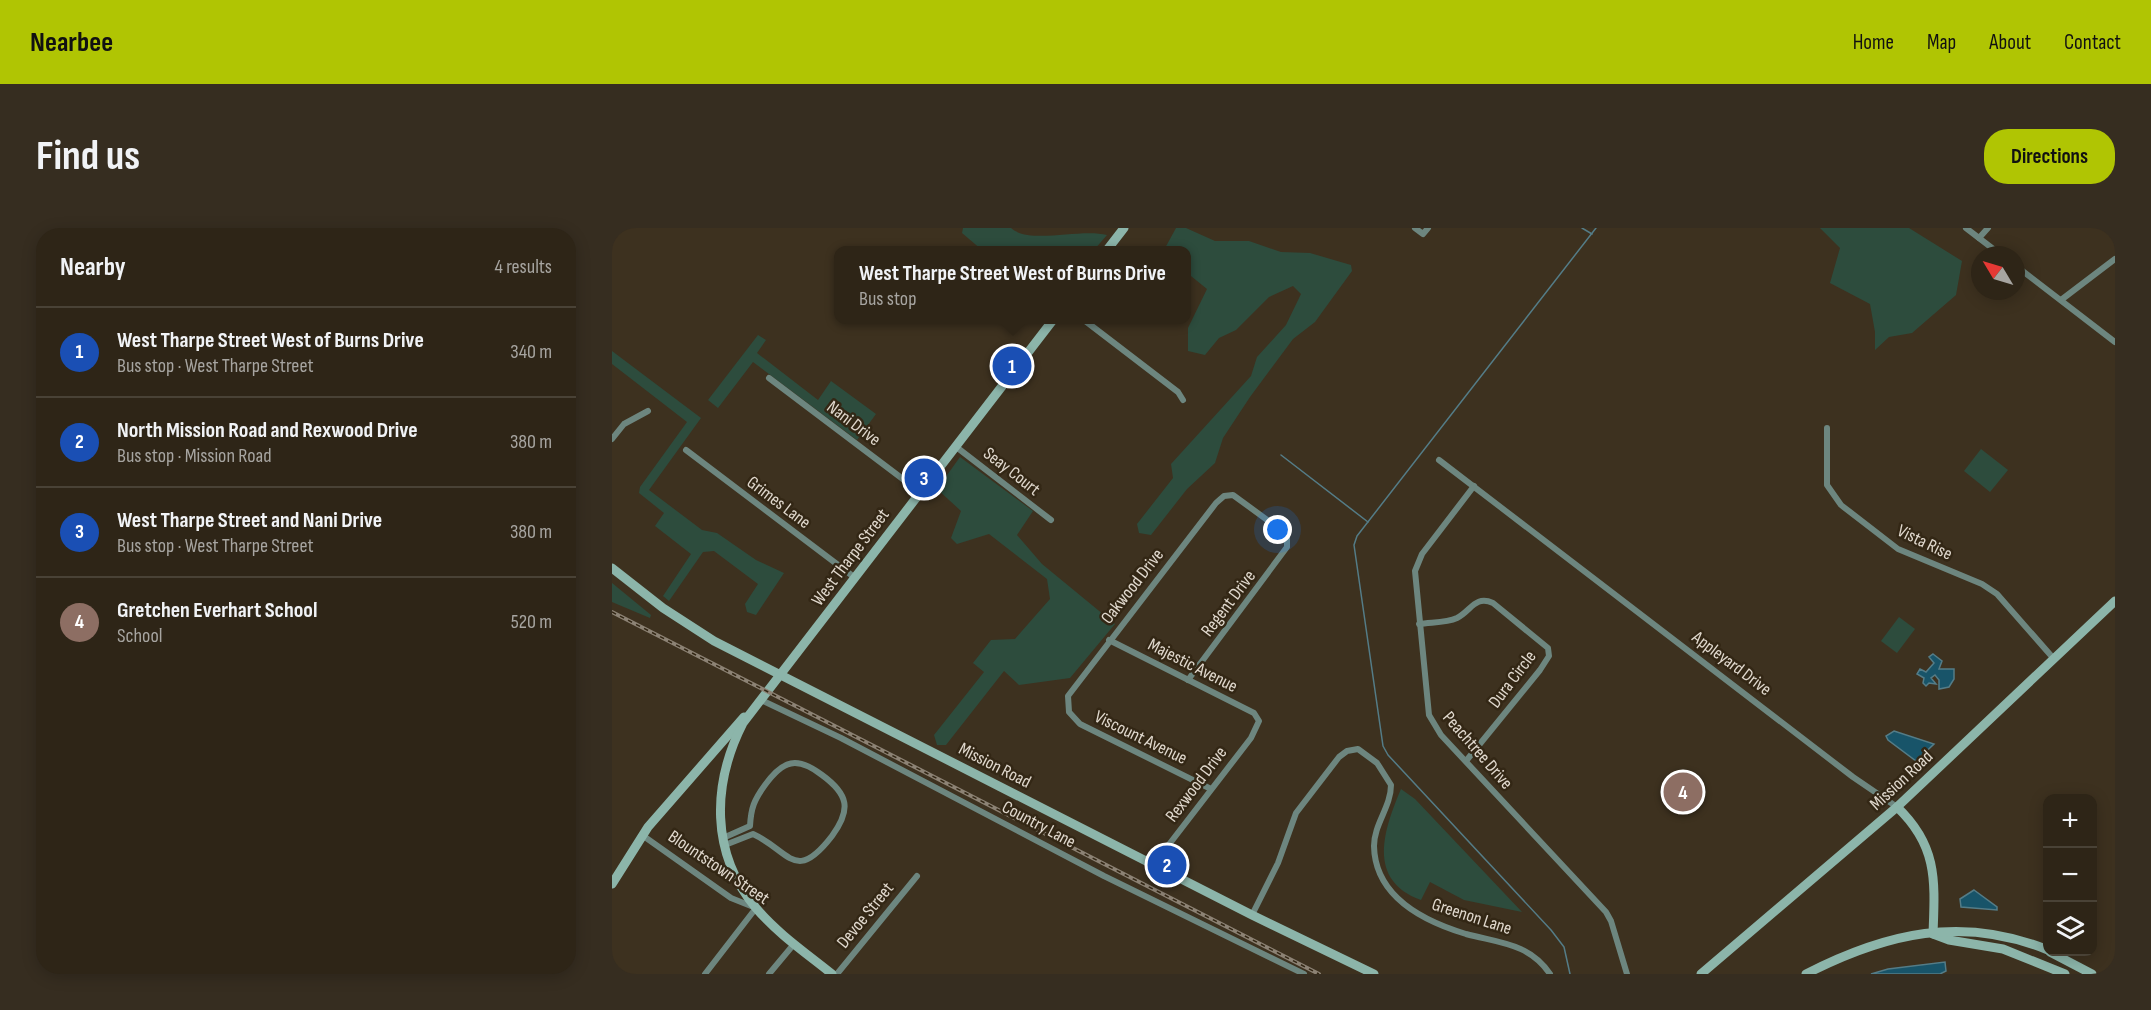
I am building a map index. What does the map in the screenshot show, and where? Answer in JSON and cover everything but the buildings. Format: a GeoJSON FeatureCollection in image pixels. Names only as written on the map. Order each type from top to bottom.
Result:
{"type":"FeatureCollection","features":[{"type":"Feature","properties":{"kind":"main road"},"geometry":{"type":"LineString","coordinates":[[1110,246],[1124,228]]}},
{"type":"Feature","properties":{"kind":"main road","name":"West Tharpe Street"},"geometry":{"type":"LineString","coordinates":[[760,700],[1050,324]]}},
{"type":"Feature","properties":{"kind":"main road","name":"Mission Road"},"geometry":{"type":"LineString","coordinates":[[612,568],[690,626],[1252,915],[1374,974]]}},
{"type":"Feature","properties":{"kind":"main road","name":"Mission Road"},"geometry":{"type":"LineString","coordinates":[[1701,974],[1897,807],[2115,602]]}},
{"type":"Feature","properties":{"kind":"main road"},"geometry":{"type":"LineString","coordinates":[[756,908],[741,887],[724,841],[720,806],[728,754],[743,723],[760,700]]}},
{"type":"Feature","properties":{"kind":"main road"},"geometry":{"type":"LineString","coordinates":[[612,884],[642,835],[708,756],[760,700]]}},
{"type":"Feature","properties":{"kind":"main road"},"geometry":{"type":"LineString","coordinates":[[708,756],[716,753],[728,754]]}},
{"type":"Feature","properties":{"kind":"main road","name":"Appleyard Drive"},"geometry":{"type":"LineString","coordinates":[[1897,807],[1919,832],[1931,861],[1934,881],[1933,934]]}},
{"type":"Feature","properties":{"kind":"main road","name":"Blountstown Street"},"geometry":{"type":"LineString","coordinates":[[756,908],[794,944],[834,974]]}},
{"type":"Feature","properties":{"kind":"main road"},"geometry":{"type":"LineString","coordinates":[[1806,974],[1865,947],[1953,930],[1997,934],[2043,949]]}},
{"type":"Feature","properties":{"kind":"main road"},"geometry":{"type":"LineString","coordinates":[[1933,934],[1949,940],[2003,949],[2064,974]]}},
{"type":"Feature","properties":{"kind":"main road"},"geometry":{"type":"LineString","coordinates":[[2058,956],[2092,974]]}},
{"type":"Feature","properties":{"kind":"street"},"geometry":{"type":"LineString","coordinates":[[1415,228],[1423,234],[1428,228]]}},
{"type":"Feature","properties":{"kind":"street"},"geometry":{"type":"LineString","coordinates":[[1966,228],[1989,246]]}},
{"type":"Feature","properties":{"kind":"street"},"geometry":{"type":"LineString","coordinates":[[1979,238],[1988,228]]}},
{"type":"Feature","properties":{"kind":"street"},"geometry":{"type":"LineString","coordinates":[[2061,300],[2115,259]]}},
{"type":"Feature","properties":{"kind":"street"},"geometry":{"type":"LineString","coordinates":[[2025,273],[2115,342]]}},
{"type":"Feature","properties":{"kind":"street"},"geometry":{"type":"LineString","coordinates":[[1089,324],[1178,392],[1183,400]]}},
{"type":"Feature","properties":{"kind":"street","name":"Nani Drive"},"geometry":{"type":"LineString","coordinates":[[769,378],[920,492]]}},
{"type":"Feature","properties":{"kind":"street"},"geometry":{"type":"LineString","coordinates":[[612,439],[624,424],[648,411]]}},
{"type":"Feature","properties":{"kind":"street","name":"Vista Rise"},"geometry":{"type":"LineString","coordinates":[[1827,428],[1827,485],[1840,504],[1898,549],[1982,584],[1997,594],[2054,659]]}},
{"type":"Feature","properties":{"kind":"street","name":"Seay Court"},"geometry":{"type":"LineString","coordinates":[[956,446],[1050,520]]}},
{"type":"Feature","properties":{"kind":"street","name":"Grimes Lane"},"geometry":{"type":"LineString","coordinates":[[686,450],[854,577]]}},
{"type":"Feature","properties":{"kind":"street","name":"Appleyard Drive"},"geometry":{"type":"LineString","coordinates":[[1439,460],[1853,777],[1897,807]]}},
{"type":"Feature","properties":{"kind":"street","name":"Peachtree Drive"},"geometry":{"type":"LineString","coordinates":[[1474,486],[1417,563],[1415,581],[1429,715],[1434,727],[1606,912],[1611,921],[1627,974]]}},
{"type":"Feature","properties":{"kind":"street","name":"Oakwood Drive"},"geometry":{"type":"LineString","coordinates":[[1068,702],[1074,686],[1216,503],[1229,495],[1237,497],[1281,530],[1288,543]]}},
{"type":"Feature","properties":{"kind":"street","name":"Regent Drive"},"geometry":{"type":"LineString","coordinates":[[1188,680],[1284,554],[1288,543]]}},
{"type":"Feature","properties":{"kind":"street","name":"Dura Circle"},"geometry":{"type":"LineString","coordinates":[[1419,624],[1456,618],[1476,602],[1484,600],[1493,603],[1548,648],[1549,656],[1540,670],[1466,761]]}},
{"type":"Feature","properties":{"kind":"street","name":"Majestic Avenue"},"geometry":{"type":"LineString","coordinates":[[1109,640],[1254,713],[1259,721]]}},
{"type":"Feature","properties":{"kind":"street","name":"Country Lane"},"geometry":{"type":"LineString","coordinates":[[760,700],[831,733],[1104,876],[1304,974]]}},
{"type":"Feature","properties":{"kind":"street","name":"Viscount Avenue"},"geometry":{"type":"LineString","coordinates":[[1068,702],[1071,716],[1080,724],[1212,789]]}},
{"type":"Feature","properties":{"kind":"street","name":"Rexwood Drive"},"geometry":{"type":"LineString","coordinates":[[1154,864],[1251,738],[1259,721]]}},
{"type":"Feature","properties":{"kind":"street","name":"Greenon Lane"},"geometry":{"type":"LineString","coordinates":[[1252,915],[1278,863],[1296,813],[1339,757],[1358,749],[1377,763],[1391,785],[1374,845],[1379,873],[1390,893],[1408,908],[1446,927],[1521,948],[1539,960],[1550,974]]}},
{"type":"Feature","properties":{"kind":"street"},"geometry":{"type":"LineString","coordinates":[[724,841],[746,833],[757,835],[789,859],[811,858],[821,851],[843,819],[846,806],[842,793],[833,783],[811,767],[799,762],[787,764],[776,771],[754,800],[750,811],[750,826],[746,833]]}},
{"type":"Feature","properties":{"kind":"street","name":"Blountstown Street"},"geometry":{"type":"LineString","coordinates":[[642,835],[730,898],[756,908]]}},
{"type":"Feature","properties":{"kind":"street","name":"Devoe Street"},"geometry":{"type":"LineString","coordinates":[[834,974],[917,876]]}},
{"type":"Feature","properties":{"kind":"street"},"geometry":{"type":"LineString","coordinates":[[705,974],[756,908]]}},
{"type":"Feature","properties":{"kind":"street"},"geometry":{"type":"LineString","coordinates":[[769,974],[794,944]]}},
{"type":"Feature","properties":{"kind":"green space"},"geometry":{"type":"Polygon","coordinates":[[[963,228],[1011,228],[1019,233],[1043,236],[1083,233],[1107,235],[1097,246],[977,246],[962,233],[963,228]]]}},
{"type":"Feature","properties":{"kind":"green space"},"geometry":{"type":"Polygon","coordinates":[[[1176,228],[1186,228],[1215,241],[1249,241],[1281,252],[1310,253],[1351,265],[1352,271],[1315,322],[1293,339],[1250,397],[1223,438],[1215,463],[1187,489],[1151,535],[1139,533],[1137,524],[1173,478],[1171,464],[1251,376],[1257,357],[1286,325],[1301,294],[1293,286],[1269,297],[1236,330],[1219,338],[1205,355],[1188,351],[1188,328],[1207,289],[1191,276],[1191,246],[1166,246],[1176,228]]]}},
{"type":"Feature","properties":{"kind":"green space"},"geometry":{"type":"Polygon","coordinates":[[[1820,228],[1909,228],[1962,261],[1956,295],[1912,333],[1889,337],[1875,350],[1875,332],[1870,304],[1830,283],[1840,248],[1820,228]]]}},
{"type":"Feature","properties":{"kind":"green space"},"geometry":{"type":"Polygon","coordinates":[[[758,335],[766,340],[757,353],[818,400],[831,381],[876,414],[857,440],[753,362],[718,408],[708,400],[758,335]]]}},
{"type":"Feature","properties":{"kind":"green space"},"geometry":{"type":"Polygon","coordinates":[[[612,351],[701,418],[649,490],[702,530],[717,533],[756,560],[784,573],[756,615],[747,612],[745,604],[758,584],[714,551],[703,552],[669,601],[663,596],[691,554],[655,526],[664,513],[639,493],[640,487],[687,422],[612,364],[612,351]]]}},
{"type":"Feature","properties":{"kind":"green space"},"geometry":{"type":"Polygon","coordinates":[[[1981,449],[2008,470],[1990,492],[1964,471],[1981,449]]]}},
{"type":"Feature","properties":{"kind":"green space"},"geometry":{"type":"Polygon","coordinates":[[[960,457],[1033,511],[1017,535],[1042,564],[1115,624],[1070,678],[1019,685],[1004,671],[946,745],[937,745],[934,735],[984,672],[973,663],[991,640],[1015,639],[1050,599],[1047,579],[989,534],[957,544],[951,538],[961,511],[937,489],[960,457]]]}},
{"type":"Feature","properties":{"kind":"green space"},"geometry":{"type":"Polygon","coordinates":[[[612,583],[651,615],[650,618],[612,602],[612,583]]]}},
{"type":"Feature","properties":{"kind":"green space"},"geometry":{"type":"Polygon","coordinates":[[[1899,617],[1915,629],[1897,653],[1881,641],[1899,617]]]}},
{"type":"Feature","properties":{"kind":"green space"},"geometry":{"type":"Polygon","coordinates":[[[1401,789],[1415,799],[1522,912],[1464,900],[1430,882],[1421,900],[1404,891],[1392,880],[1386,867],[1385,836],[1401,789]]]}},
{"type":"Feature","properties":{"kind":"water"},"geometry":{"type":"Polygon","coordinates":[[[1933,654],[1942,661],[1939,669],[1954,669],[1954,679],[1949,687],[1939,689],[1939,680],[1935,675],[1931,678],[1936,684],[1929,683],[1926,686],[1923,683],[1924,678],[1917,674],[1920,669],[1926,672],[1934,663],[1929,657],[1933,654]]]}},
{"type":"Feature","properties":{"kind":"water"},"geometry":{"type":"Polygon","coordinates":[[[1894,731],[1934,744],[1916,761],[1888,740],[1886,736],[1894,731]]]}},
{"type":"Feature","properties":{"kind":"water"},"geometry":{"type":"Polygon","coordinates":[[[1974,890],[1997,907],[1997,910],[1961,907],[1960,899],[1974,890]]]}},
{"type":"Feature","properties":{"kind":"water"},"geometry":{"type":"Polygon","coordinates":[[[1945,962],[1946,971],[1940,974],[1871,974],[1888,969],[1945,962]]]}},
{"type":"Feature","properties":{"kind":"waterway"},"geometry":{"type":"LineString","coordinates":[[1582,228],[1592,234]]}},
{"type":"Feature","properties":{"kind":"waterway"},"geometry":{"type":"LineString","coordinates":[[1570,974],[1564,947],[1551,930],[1388,755],[1383,746],[1354,545],[1357,536],[1596,228]]}},
{"type":"Feature","properties":{"kind":"waterway"},"geometry":{"type":"LineString","coordinates":[[1281,455],[1368,522]]}},
{"type":"Feature","properties":{"kind":"railway"},"geometry":{"type":"LineString","coordinates":[[612,612],[1319,974]]}},
{"type":"Feature","properties":{"kind":"place","name":"West Tharpe Street West of Burns Drive"},"geometry":{"type":"Point","coordinates":[1012,366]}},
{"type":"Feature","properties":{"kind":"place","name":"West Tharpe Street and Nani Drive"},"geometry":{"type":"Point","coordinates":[924,478]}},
{"type":"Feature","properties":{"kind":"place","name":"Gretchen Everhart School"},"geometry":{"type":"Point","coordinates":[1683,792]}},
{"type":"Feature","properties":{"kind":"place","name":"North Mission Road and Rexwood Drive"},"geometry":{"type":"Point","coordinates":[1167,865]}}]}
